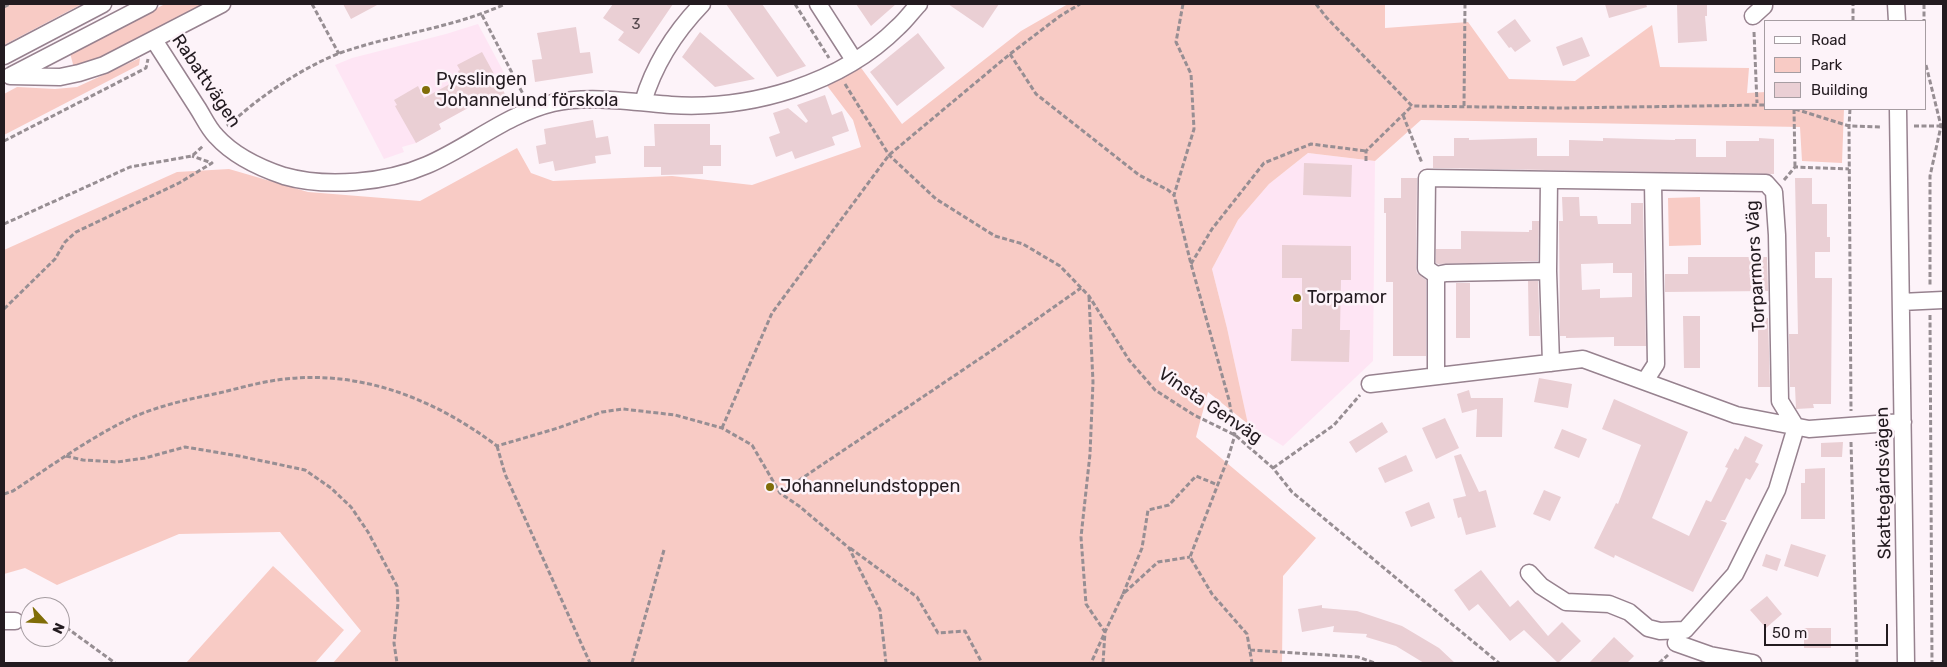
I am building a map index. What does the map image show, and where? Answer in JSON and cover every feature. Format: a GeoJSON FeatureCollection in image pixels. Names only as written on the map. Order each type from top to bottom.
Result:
{"type":"FeatureCollection","features":[{"type":"Feature","properties":{"kind":"street"},"geometry":{"type":"LineString","coordinates":[[4,56],[103,4]]}},
{"type":"Feature","properties":{"kind":"street"},"geometry":{"type":"LineString","coordinates":[[7,78],[149,4]]}},
{"type":"Feature","properties":{"kind":"street"},"geometry":{"type":"LineString","coordinates":[[7,78],[60,77],[104,65],[222,4]]}},
{"type":"Feature","properties":{"kind":"street"},"geometry":{"type":"LineString","coordinates":[[643,102],[655,69],[668,46],[702,4]]}},
{"type":"Feature","properties":{"kind":"street"},"geometry":{"type":"LineString","coordinates":[[818,4],[854,60]]}},
{"type":"Feature","properties":{"kind":"street","name":"Rabattvägen"},"geometry":{"type":"LineString","coordinates":[[154,40],[215,135],[229,149],[260,167],[285,176],[316,182],[352,182],[391,177],[426,166],[531,109],[555,102],[598,100],[673,105],[722,104],[764,98],[805,85],[854,60],[898,28],[919,4]]}},
{"type":"Feature","properties":{"kind":"street"},"geometry":{"type":"LineString","coordinates":[[1753,16],[1764,4]]}},
{"type":"Feature","properties":{"kind":"street"},"geometry":{"type":"LineString","coordinates":[[1896,4],[1897,20]]}},
{"type":"Feature","properties":{"kind":"street","name":"Skattegårdsvägen"},"geometry":{"type":"LineString","coordinates":[[1898,110],[1906,663]]}},
{"type":"Feature","properties":{"kind":"street"},"geometry":{"type":"LineString","coordinates":[[1427,178],[1426,268],[1436,275],[1446,273],[1548,271]]}},
{"type":"Feature","properties":{"kind":"street","name":"Torparmors Väg"},"geometry":{"type":"LineString","coordinates":[[1427,178],[1766,183],[1774,192],[1777,235],[1780,401],[1796,427]]}},
{"type":"Feature","properties":{"kind":"street"},"geometry":{"type":"LineString","coordinates":[[1549,180],[1548,271],[1551,363]]}},
{"type":"Feature","properties":{"kind":"street"},"geometry":{"type":"LineString","coordinates":[[1645,381],[1656,364],[1653,182]]}},
{"type":"Feature","properties":{"kind":"street"},"geometry":{"type":"LineString","coordinates":[[1436,275],[1436,376]]}},
{"type":"Feature","properties":{"kind":"street"},"geometry":{"type":"LineString","coordinates":[[1901,302],[1936,300]]}},
{"type":"Feature","properties":{"kind":"street"},"geometry":{"type":"LineString","coordinates":[[1370,384],[1583,360],[1736,415],[1796,427],[1809,429],[1903,422]]}},
{"type":"Feature","properties":{"kind":"street"},"geometry":{"type":"LineString","coordinates":[[1528,573],[1541,586],[1566,602],[1609,604],[1629,612],[1648,628],[1660,631],[1685,630],[1735,574],[1777,490],[1796,427]]}},
{"type":"Feature","properties":{"kind":"street"},"geometry":{"type":"LineString","coordinates":[[1676,643],[1710,655],[1753,663]]}},
{"type":"Feature","properties":{"kind":"path"},"geometry":{"type":"LineString","coordinates":[[4,7],[10,4]]}},
{"type":"Feature","properties":{"kind":"path"},"geometry":{"type":"LineString","coordinates":[[312,4],[339,54]]}},
{"type":"Feature","properties":{"kind":"path"},"geometry":{"type":"LineString","coordinates":[[192,156],[259,99],[287,80],[339,54],[385,39],[482,15],[505,4]]}},
{"type":"Feature","properties":{"kind":"path"},"geometry":{"type":"LineString","coordinates":[[722,428],[772,313],[889,155],[1010,54],[1060,16],[1080,4]]}},
{"type":"Feature","properties":{"kind":"path"},"geometry":{"type":"LineString","coordinates":[[1183,4],[1176,42],[1191,74],[1194,129],[1174,195],[1229,400],[1235,436],[1190,557]]}},
{"type":"Feature","properties":{"kind":"path"},"geometry":{"type":"LineString","coordinates":[[1316,4],[1326,17],[1412,106]]}},
{"type":"Feature","properties":{"kind":"path"},"geometry":{"type":"LineString","coordinates":[[1464,106],[1465,4]]}},
{"type":"Feature","properties":{"kind":"path"},"geometry":{"type":"LineString","coordinates":[[1853,4],[1853,20]]}},
{"type":"Feature","properties":{"kind":"path"},"geometry":{"type":"LineString","coordinates":[[1924,4],[1924,20]]}},
{"type":"Feature","properties":{"kind":"path"},"geometry":{"type":"LineString","coordinates":[[482,15],[531,109]]}},
{"type":"Feature","properties":{"kind":"path"},"geometry":{"type":"LineString","coordinates":[[1753,16],[1756,103]]}},
{"type":"Feature","properties":{"kind":"path"},"geometry":{"type":"LineString","coordinates":[[4,141],[146,68],[154,40]]}},
{"type":"Feature","properties":{"kind":"path"},"geometry":{"type":"LineString","coordinates":[[1010,54],[1036,94],[1139,175],[1174,195]]}},
{"type":"Feature","properties":{"kind":"path"},"geometry":{"type":"LineString","coordinates":[[1927,69],[1942,126],[1930,176],[1936,300],[1932,663]]}},
{"type":"Feature","properties":{"kind":"path"},"geometry":{"type":"LineString","coordinates":[[1366,160],[1366,151],[1412,106],[1573,108],[1728,106],[1756,103],[1764,105]]}},
{"type":"Feature","properties":{"kind":"path"},"geometry":{"type":"LineString","coordinates":[[1774,192],[1796,167],[1795,110]]}},
{"type":"Feature","properties":{"kind":"path"},"geometry":{"type":"LineString","coordinates":[[1798,110],[1849,126],[1880,127]]}},
{"type":"Feature","properties":{"kind":"path"},"geometry":{"type":"LineString","coordinates":[[1850,110],[1851,426],[1857,663]]}},
{"type":"Feature","properties":{"kind":"path"},"geometry":{"type":"LineString","coordinates":[[1403,115],[1427,178]]}},
{"type":"Feature","properties":{"kind":"path"},"geometry":{"type":"LineString","coordinates":[[1913,126],[1942,126]]}},
{"type":"Feature","properties":{"kind":"path"},"geometry":{"type":"LineString","coordinates":[[1191,264],[1212,229],[1264,163],[1311,144],[1366,151]]}},
{"type":"Feature","properties":{"kind":"path","name":"Vinsta Genväg"},"geometry":{"type":"LineString","coordinates":[[889,155],[936,199],[995,236],[1023,244],[1060,266],[1089,296],[1129,360],[1155,390],[1194,415],[1235,436],[1273,468],[1292,492],[1499,663]]}},
{"type":"Feature","properties":{"kind":"path"},"geometry":{"type":"LineString","coordinates":[[4,224],[130,167],[192,156],[212,163],[178,183],[76,232],[65,242],[55,259],[4,310]]}},
{"type":"Feature","properties":{"kind":"path"},"geometry":{"type":"LineString","coordinates":[[1796,167],[1849,169]]}},
{"type":"Feature","properties":{"kind":"path"},"geometry":{"type":"LineString","coordinates":[[786,489],[1081,288]]}},
{"type":"Feature","properties":{"kind":"path"},"geometry":{"type":"LineString","coordinates":[[1089,296],[1094,382],[1090,454],[1081,537],[1086,604],[1105,632],[1103,663]]}},
{"type":"Feature","properties":{"kind":"path"},"geometry":{"type":"LineString","coordinates":[[4,494],[13,491],[66,456],[130,418],[178,402],[271,381],[301,378],[350,379],[388,388],[431,405],[475,429],[496,446],[504,474],[590,663]]}},
{"type":"Feature","properties":{"kind":"path"},"geometry":{"type":"LineString","coordinates":[[1273,468],[1334,425],[1370,384]]}},
{"type":"Feature","properties":{"kind":"path"},"geometry":{"type":"LineString","coordinates":[[496,446],[558,428],[602,412],[623,409],[675,415],[722,428],[752,445],[780,493],[799,506],[849,548],[916,596],[938,633],[964,631],[982,663]]}},
{"type":"Feature","properties":{"kind":"path"},"geometry":{"type":"LineString","coordinates":[[66,456],[83,460],[118,462],[146,458],[185,447],[305,470],[331,488],[351,507],[368,532],[397,586],[398,604],[394,643],[397,663]]}},
{"type":"Feature","properties":{"kind":"path"},"geometry":{"type":"LineString","coordinates":[[1092,663],[1142,548],[1148,510],[1169,505],[1196,476],[1218,485]]}},
{"type":"Feature","properties":{"kind":"path"},"geometry":{"type":"LineString","coordinates":[[849,548],[880,610],[886,663]]}},
{"type":"Feature","properties":{"kind":"path"},"geometry":{"type":"LineString","coordinates":[[632,663],[664,550]]}},
{"type":"Feature","properties":{"kind":"path"},"geometry":{"type":"LineString","coordinates":[[1123,594],[1158,562],[1190,557]]}},
{"type":"Feature","properties":{"kind":"path"},"geometry":{"type":"LineString","coordinates":[[1190,557],[1212,594],[1247,634],[1252,663]]}},
{"type":"Feature","properties":{"kind":"path"},"geometry":{"type":"LineString","coordinates":[[70,630],[115,663]]}},
{"type":"Feature","properties":{"kind":"path"},"geometry":{"type":"LineString","coordinates":[[1250,650],[1358,657],[1375,663]]}},
{"type":"Feature","properties":{"kind":"shaded area","name":"Pysslingen Johannelund förskola"},"geometry":{"type":"Polygon","coordinates":[[[478,24],[509,82],[501,87],[505,94],[480,108],[477,103],[439,124],[441,129],[416,143],[402,147],[404,152],[384,159],[335,65],[352,58],[478,24]]]}},
{"type":"Feature","properties":{"kind":"shaded area","name":"Torpamor"},"geometry":{"type":"Polygon","coordinates":[[[1308,153],[1375,161],[1373,361],[1283,446],[1248,424],[1212,269],[1238,220],[1269,184],[1308,153]]]}},
{"type":"Feature","properties":{"kind":"green space"},"geometry":{"type":"Polygon","coordinates":[[[4,4],[82,4],[4,45],[4,4]]]}},
{"type":"Feature","properties":{"kind":"green space"},"geometry":{"type":"Polygon","coordinates":[[[165,4],[209,4],[105,58],[74,68],[70,53],[165,4]]]}},
{"type":"Feature","properties":{"kind":"green space"},"geometry":{"type":"Polygon","coordinates":[[[1068,4],[1385,4],[1385,28],[1468,22],[1509,79],[1575,81],[1652,25],[1660,67],[1749,68],[1747,93],[1764,92],[1764,110],[1844,110],[1842,163],[1802,161],[1800,127],[1421,120],[1375,161],[1308,153],[1269,184],[1238,220],[1212,269],[1248,424],[1208,392],[1196,437],[1316,538],[1283,576],[1282,662],[1334,663],[333,663],[361,631],[280,532],[179,534],[57,585],[25,568],[4,574],[4,250],[177,172],[229,169],[308,192],[420,201],[517,148],[531,173],[553,181],[672,176],[752,185],[861,147],[853,120],[825,83],[859,65],[902,124],[1021,31],[1068,4]]]}},
{"type":"Feature","properties":{"kind":"green space"},"geometry":{"type":"Polygon","coordinates":[[[140,58],[139,65],[4,135],[4,94],[17,87],[55,89],[77,87],[140,58]]]}},
{"type":"Feature","properties":{"kind":"green space"},"geometry":{"type":"Polygon","coordinates":[[[1700,197],[1701,245],[1669,246],[1668,198],[1700,197]]]}},
{"type":"Feature","properties":{"kind":"green space"},"geometry":{"type":"Polygon","coordinates":[[[273,566],[344,630],[315,663],[186,663],[273,566]]]}},
{"type":"Feature","properties":{"kind":"building"},"geometry":{"type":"Polygon","coordinates":[[[343,4],[379,4],[351,19],[343,4]]]}},
{"type":"Feature","properties":{"kind":"building"},"geometry":{"type":"Polygon","coordinates":[[[613,4],[673,4],[639,54],[618,40],[624,32],[603,18],[613,4]]]}},
{"type":"Feature","properties":{"kind":"building"},"geometry":{"type":"Polygon","coordinates":[[[726,4],[762,4],[806,66],[777,77],[726,4]]]}},
{"type":"Feature","properties":{"kind":"building"},"geometry":{"type":"Polygon","coordinates":[[[856,4],[896,4],[871,26],[856,4]]]}},
{"type":"Feature","properties":{"kind":"building"},"geometry":{"type":"Polygon","coordinates":[[[948,4],[999,4],[983,28],[948,4]]]}},
{"type":"Feature","properties":{"kind":"building"},"geometry":{"type":"Polygon","coordinates":[[[1605,4],[1646,4],[1647,7],[1609,18],[1605,4]]]}},
{"type":"Feature","properties":{"kind":"building"},"geometry":{"type":"Polygon","coordinates":[[[1677,4],[1707,4],[1707,16],[1705,16],[1707,41],[1678,43],[1677,4]]]}},
{"type":"Feature","properties":{"kind":"building"},"geometry":{"type":"Polygon","coordinates":[[[1515,19],[1531,41],[1515,52],[1511,47],[1509,48],[1497,32],[1515,19]]]}},
{"type":"Feature","properties":{"kind":"building"},"geometry":{"type":"Polygon","coordinates":[[[576,27],[580,53],[590,52],[593,73],[535,82],[532,60],[542,59],[537,33],[576,27]]]}},
{"type":"Feature","properties":{"kind":"building"},"geometry":{"type":"Polygon","coordinates":[[[700,32],[755,79],[715,87],[682,57],[700,32]]]}},
{"type":"Feature","properties":{"kind":"building"},"geometry":{"type":"Polygon","coordinates":[[[918,33],[945,68],[897,106],[870,72],[918,33]]]}},
{"type":"Feature","properties":{"kind":"building"},"geometry":{"type":"Polygon","coordinates":[[[1582,37],[1590,56],[1563,66],[1556,47],[1582,37]]]}},
{"type":"Feature","properties":{"kind":"building"},"geometry":{"type":"Polygon","coordinates":[[[482,52],[505,94],[480,108],[477,103],[439,124],[441,129],[416,143],[395,106],[397,105],[394,100],[418,86],[424,98],[461,78],[457,65],[482,52]]]}},
{"type":"Feature","properties":{"kind":"building"},"geometry":{"type":"Polygon","coordinates":[[[825,95],[832,115],[842,111],[849,131],[832,137],[835,145],[795,159],[792,151],[776,157],[769,137],[780,133],[773,113],[788,108],[806,123],[808,121],[797,105],[825,95]]]}},
{"type":"Feature","properties":{"kind":"building"},"geometry":{"type":"Polygon","coordinates":[[[593,120],[596,138],[608,136],[611,154],[595,156],[596,163],[555,171],[553,161],[539,164],[536,146],[546,144],[544,129],[593,120]]]}},
{"type":"Feature","properties":{"kind":"building"},"geometry":{"type":"Polygon","coordinates":[[[654,124],[710,124],[710,145],[721,145],[721,166],[703,166],[703,174],[661,175],[661,167],[644,167],[644,146],[655,146],[654,124]]]}},
{"type":"Feature","properties":{"kind":"building"},"geometry":{"type":"Polygon","coordinates":[[[1454,138],[1469,138],[1469,140],[1537,138],[1537,156],[1569,156],[1569,140],[1603,141],[1603,138],[1696,139],[1696,157],[1726,157],[1726,141],[1759,141],[1759,138],[1774,139],[1774,174],[1433,168],[1433,156],[1454,156],[1454,138]]]}},
{"type":"Feature","properties":{"kind":"building"},"geometry":{"type":"Polygon","coordinates":[[[1304,163],[1352,165],[1351,197],[1303,195],[1304,163]]]}},
{"type":"Feature","properties":{"kind":"building"},"geometry":{"type":"Polygon","coordinates":[[[1401,178],[1417,178],[1416,268],[1417,273],[1426,280],[1426,356],[1393,356],[1393,282],[1386,282],[1386,213],[1384,213],[1384,198],[1401,198],[1401,178]]]}},
{"type":"Feature","properties":{"kind":"building"},"geometry":{"type":"Polygon","coordinates":[[[1795,178],[1812,178],[1812,204],[1827,204],[1827,237],[1830,237],[1830,252],[1815,252],[1815,278],[1832,278],[1831,404],[1813,404],[1814,408],[1796,409],[1795,387],[1790,387],[1789,334],[1798,334],[1795,178]]]}},
{"type":"Feature","properties":{"kind":"building"},"geometry":{"type":"Polygon","coordinates":[[[1562,197],[1579,197],[1580,216],[1597,216],[1598,224],[1631,224],[1631,203],[1643,203],[1646,346],[1614,346],[1614,337],[1566,338],[1566,336],[1560,336],[1559,221],[1563,221],[1562,197]],[[1613,263],[1581,264],[1582,290],[1600,289],[1600,298],[1632,297],[1632,273],[1613,273],[1613,263]]]}},
{"type":"Feature","properties":{"kind":"building"},"geometry":{"type":"Polygon","coordinates":[[[1532,221],[1539,221],[1538,261],[1436,263],[1436,249],[1461,249],[1461,231],[1529,232],[1529,230],[1532,230],[1532,221]]]}},
{"type":"Feature","properties":{"kind":"building"},"geometry":{"type":"Polygon","coordinates":[[[1282,245],[1351,246],[1351,280],[1341,280],[1340,330],[1350,330],[1349,362],[1291,361],[1292,329],[1302,329],[1302,278],[1282,278],[1282,245]]]}},
{"type":"Feature","properties":{"kind":"building"},"geometry":{"type":"Polygon","coordinates":[[[1688,257],[1767,257],[1768,291],[1665,292],[1665,274],[1688,274],[1688,257]]]}},
{"type":"Feature","properties":{"kind":"building"},"geometry":{"type":"Polygon","coordinates":[[[1528,281],[1538,281],[1540,336],[1529,336],[1528,281]]]}},
{"type":"Feature","properties":{"kind":"building"},"geometry":{"type":"Polygon","coordinates":[[[1456,283],[1470,283],[1470,338],[1456,338],[1456,283]]]}},
{"type":"Feature","properties":{"kind":"building"},"geometry":{"type":"Polygon","coordinates":[[[1683,316],[1700,316],[1700,368],[1684,368],[1683,316]]]}},
{"type":"Feature","properties":{"kind":"building"},"geometry":{"type":"Polygon","coordinates":[[[1758,318],[1768,318],[1770,387],[1758,387],[1758,318]]]}},
{"type":"Feature","properties":{"kind":"building"},"geometry":{"type":"Polygon","coordinates":[[[1539,378],[1572,384],[1568,408],[1534,402],[1539,378]]]}},
{"type":"Feature","properties":{"kind":"building"},"geometry":{"type":"Polygon","coordinates":[[[1469,390],[1471,398],[1503,398],[1502,437],[1476,437],[1477,409],[1462,413],[1457,394],[1469,390]]]}},
{"type":"Feature","properties":{"kind":"building"},"geometry":{"type":"Polygon","coordinates":[[[1614,399],[1688,432],[1652,518],[1689,536],[1706,500],[1711,502],[1728,468],[1725,467],[1735,448],[1738,450],[1745,436],[1763,445],[1755,462],[1759,464],[1750,480],[1746,478],[1725,520],[1720,520],[1727,523],[1693,592],[1615,555],[1614,558],[1594,548],[1616,503],[1618,504],[1641,445],[1602,429],[1614,399]]]}},
{"type":"Feature","properties":{"kind":"building"},"geometry":{"type":"Polygon","coordinates":[[[1445,418],[1459,448],[1436,459],[1422,428],[1445,418]]]}},
{"type":"Feature","properties":{"kind":"building"},"geometry":{"type":"Polygon","coordinates":[[[1382,422],[1388,432],[1356,453],[1349,442],[1382,422]]]}},
{"type":"Feature","properties":{"kind":"building"},"geometry":{"type":"Polygon","coordinates":[[[1562,429],[1587,439],[1579,458],[1554,448],[1562,429]]]}},
{"type":"Feature","properties":{"kind":"building"},"geometry":{"type":"Polygon","coordinates":[[[1843,442],[1842,457],[1821,457],[1821,443],[1843,442]]]}},
{"type":"Feature","properties":{"kind":"building"},"geometry":{"type":"Polygon","coordinates":[[[1461,454],[1479,492],[1486,490],[1496,527],[1466,535],[1461,517],[1458,518],[1453,499],[1466,496],[1454,456],[1461,454]]]}},
{"type":"Feature","properties":{"kind":"building"},"geometry":{"type":"Polygon","coordinates":[[[1406,455],[1413,471],[1385,483],[1378,468],[1406,455]]]}},
{"type":"Feature","properties":{"kind":"building"},"geometry":{"type":"Polygon","coordinates":[[[1825,468],[1825,519],[1801,519],[1801,483],[1805,483],[1805,469],[1825,468]]]}},
{"type":"Feature","properties":{"kind":"building"},"geometry":{"type":"Polygon","coordinates":[[[1544,490],[1561,497],[1550,521],[1533,514],[1544,490]]]}},
{"type":"Feature","properties":{"kind":"building"},"geometry":{"type":"Polygon","coordinates":[[[1429,502],[1435,518],[1411,527],[1405,512],[1429,502]]]}},
{"type":"Feature","properties":{"kind":"building"},"geometry":{"type":"Polygon","coordinates":[[[1791,544],[1826,555],[1818,577],[1784,566],[1791,544]]]}},
{"type":"Feature","properties":{"kind":"building"},"geometry":{"type":"Polygon","coordinates":[[[1766,554],[1781,559],[1777,571],[1762,566],[1766,554]]]}},
{"type":"Feature","properties":{"kind":"building"},"geometry":{"type":"Polygon","coordinates":[[[1481,570],[1510,607],[1518,600],[1548,636],[1562,622],[1581,641],[1558,663],[1524,630],[1510,641],[1478,604],[1469,611],[1454,590],[1481,570]]]}},
{"type":"Feature","properties":{"kind":"building"},"geometry":{"type":"Polygon","coordinates":[[[1767,596],[1782,614],[1766,628],[1750,610],[1767,596]]]}},
{"type":"Feature","properties":{"kind":"building"},"geometry":{"type":"Polygon","coordinates":[[[1322,605],[1322,608],[1357,611],[1402,626],[1439,648],[1455,663],[1424,663],[1396,646],[1366,637],[1367,634],[1333,632],[1334,626],[1302,632],[1298,609],[1322,605]]]}},
{"type":"Feature","properties":{"kind":"building"},"geometry":{"type":"Polygon","coordinates":[[[1804,628],[1831,628],[1831,648],[1804,648],[1804,628]]]}},
{"type":"Feature","properties":{"kind":"building"},"geometry":{"type":"Polygon","coordinates":[[[1614,637],[1634,656],[1627,663],[1589,663],[1614,637]]]}},
{"type":"Feature","properties":{"kind":"place","name":"Pysslingen Johannelund förskola"},"geometry":{"type":"Point","coordinates":[426,90]}},
{"type":"Feature","properties":{"kind":"place","name":"Torpamor"},"geometry":{"type":"Point","coordinates":[1297,298]}},
{"type":"Feature","properties":{"kind":"place","name":"Johannelundstoppen"},"geometry":{"type":"Point","coordinates":[770,487]}}]}
